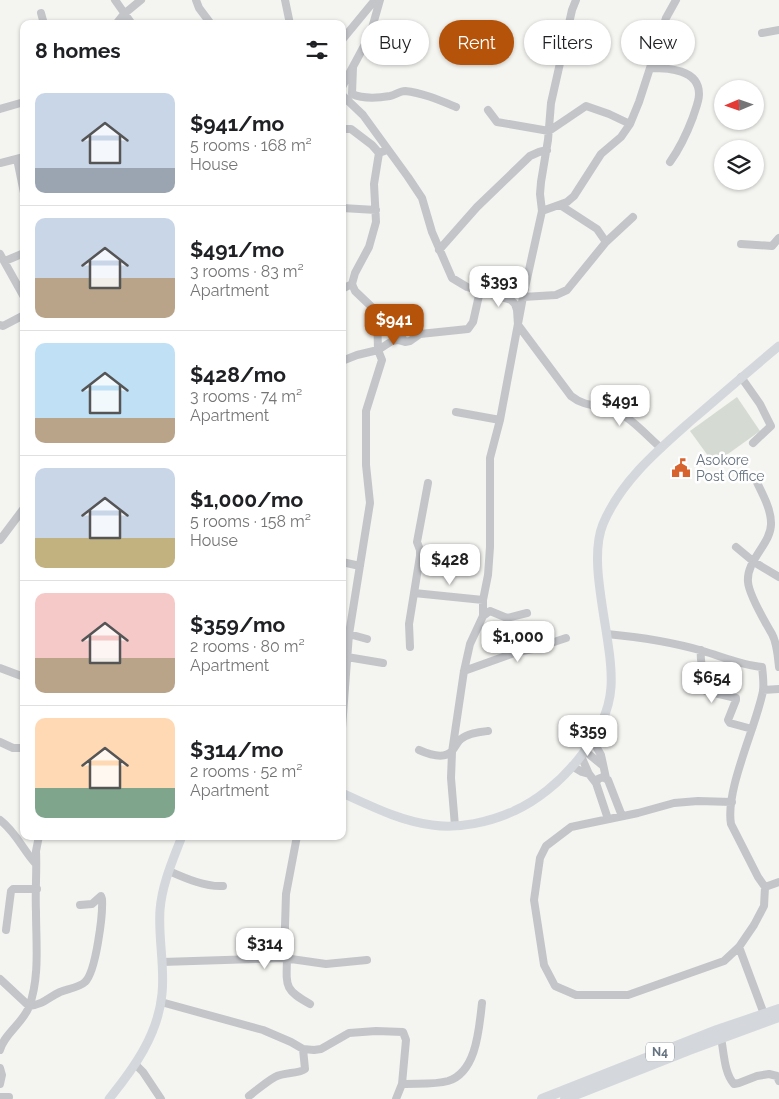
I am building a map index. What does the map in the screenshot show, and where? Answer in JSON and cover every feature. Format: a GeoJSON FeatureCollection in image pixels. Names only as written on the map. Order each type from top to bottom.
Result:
{"type":"FeatureCollection","features":[{"type":"Feature","properties":{"kind":"highway","name":"N4"},"geometry":{"type":"LineString","coordinates":[[565,1099],[779,1009]]}},
{"type":"Feature","properties":{"kind":"highway","name":"N4"},"geometry":{"type":"LineString","coordinates":[[542,1099],[688,1046],[721,1038],[779,1017]]}},
{"type":"Feature","properties":{"kind":"main road"},"geometry":{"type":"LineString","coordinates":[[346,796],[404,820],[433,826],[455,826],[494,819],[516,810],[558,781],[593,741],[606,711],[611,692],[611,672],[598,566],[602,526],[624,486],[661,448],[779,346]]}},
{"type":"Feature","properties":{"kind":"main road"},"geometry":{"type":"LineString","coordinates":[[109,1099],[136,1065],[150,1040],[161,1002],[160,910],[163,891],[181,840]]}},
{"type":"Feature","properties":{"kind":"street"},"geometry":{"type":"LineString","coordinates":[[115,0],[129,20]]}},
{"type":"Feature","properties":{"kind":"street"},"geometry":{"type":"LineString","coordinates":[[119,20],[141,0]]}},
{"type":"Feature","properties":{"kind":"street"},"geometry":{"type":"LineString","coordinates":[[196,0],[199,8],[209,20]]}},
{"type":"Feature","properties":{"kind":"street"},"geometry":{"type":"LineString","coordinates":[[285,0],[289,20]]}},
{"type":"Feature","properties":{"kind":"street"},"geometry":{"type":"LineString","coordinates":[[346,35],[375,0]]}},
{"type":"Feature","properties":{"kind":"street"},"geometry":{"type":"LineString","coordinates":[[346,80],[370,35],[380,0]]}},
{"type":"Feature","properties":{"kind":"street"},"geometry":{"type":"LineString","coordinates":[[455,826],[452,752],[470,644],[483,616],[483,600],[488,575],[490,547],[490,458],[500,420],[522,297],[542,211],[541,182],[547,150],[551,103],[572,10],[576,0]]}},
{"type":"Feature","properties":{"kind":"street"},"geometry":{"type":"LineString","coordinates":[[542,211],[568,202],[602,154],[621,138],[630,124],[666,18],[676,0]]}},
{"type":"Feature","properties":{"kind":"street"},"geometry":{"type":"LineString","coordinates":[[41,13],[43,20]]}},
{"type":"Feature","properties":{"kind":"street"},"geometry":{"type":"LineString","coordinates":[[762,33],[779,30]]}},
{"type":"Feature","properties":{"kind":"street"},"geometry":{"type":"LineString","coordinates":[[353,67],[352,94],[356,96],[368,98],[389,96],[403,91],[425,94],[456,107]]}},
{"type":"Feature","properties":{"kind":"street"},"geometry":{"type":"LineString","coordinates":[[650,68],[669,69],[686,73],[694,79],[698,86],[698,102],[688,131],[680,148],[670,162]]}},
{"type":"Feature","properties":{"kind":"street"},"geometry":{"type":"LineString","coordinates":[[346,98],[363,115],[422,198],[439,250],[452,278],[467,287],[511,300],[517,310],[518,325],[571,396],[580,403],[611,409],[624,415],[661,448]]}},
{"type":"Feature","properties":{"kind":"street"},"geometry":{"type":"LineString","coordinates":[[0,109],[20,103]]}},
{"type":"Feature","properties":{"kind":"street"},"geometry":{"type":"LineString","coordinates":[[488,110],[497,122],[549,131],[586,106],[630,124]]}},
{"type":"Feature","properties":{"kind":"street"},"geometry":{"type":"LineString","coordinates":[[346,128],[351,129],[378,153],[374,184],[376,222],[369,247],[355,273],[352,284],[355,291],[377,312],[386,319],[393,321],[398,328],[400,336],[406,342]]}},
{"type":"Feature","properties":{"kind":"street"},"geometry":{"type":"LineString","coordinates":[[378,153],[387,150]]}},
{"type":"Feature","properties":{"kind":"street"},"geometry":{"type":"LineString","coordinates":[[439,250],[477,207],[530,156],[547,150]]}},
{"type":"Feature","properties":{"kind":"street"},"geometry":{"type":"LineString","coordinates":[[0,163],[20,158]]}},
{"type":"Feature","properties":{"kind":"street"},"geometry":{"type":"LineString","coordinates":[[560,205],[597,229],[606,242]]}},
{"type":"Feature","properties":{"kind":"street"},"geometry":{"type":"LineString","coordinates":[[346,208],[376,210]]}},
{"type":"Feature","properties":{"kind":"street"},"geometry":{"type":"LineString","coordinates":[[522,297],[562,294],[606,242],[633,218]]}},
{"type":"Feature","properties":{"kind":"street"},"geometry":{"type":"LineString","coordinates":[[741,244],[772,246],[777,243]]}},
{"type":"Feature","properties":{"kind":"street"},"geometry":{"type":"LineString","coordinates":[[0,254],[20,289]]}},
{"type":"Feature","properties":{"kind":"street"},"geometry":{"type":"LineString","coordinates":[[5,261],[20,255]]}},
{"type":"Feature","properties":{"kind":"street"},"geometry":{"type":"LineString","coordinates":[[346,287],[352,284]]}},
{"type":"Feature","properties":{"kind":"street"},"geometry":{"type":"LineString","coordinates":[[346,359],[378,350],[392,341],[410,341],[420,334],[468,329],[472,322],[480,291]]}},
{"type":"Feature","properties":{"kind":"street"},"geometry":{"type":"LineString","coordinates":[[346,663],[346,632],[360,566],[370,503],[366,465],[366,419],[369,401],[382,360],[378,350],[377,312]]}},
{"type":"Feature","properties":{"kind":"street"},"geometry":{"type":"LineString","coordinates":[[0,325],[3,326],[20,317]]}},
{"type":"Feature","properties":{"kind":"street"},"geometry":{"type":"LineString","coordinates":[[742,377],[771,425],[771,428],[753,443]]}},
{"type":"Feature","properties":{"kind":"street"},"geometry":{"type":"LineString","coordinates":[[456,412],[500,420]]}},
{"type":"Feature","properties":{"kind":"street"},"geometry":{"type":"LineString","coordinates":[[607,634],[639,637],[701,650],[744,665],[779,667],[773,635],[767,627],[748,585],[749,568],[770,530],[771,522],[754,476]]}},
{"type":"Feature","properties":{"kind":"street"},"geometry":{"type":"LineString","coordinates":[[410,647],[409,624],[420,556],[417,542],[428,483]]}},
{"type":"Feature","properties":{"kind":"street"},"geometry":{"type":"LineString","coordinates":[[0,540],[20,513]]}},
{"type":"Feature","properties":{"kind":"street"},"geometry":{"type":"LineString","coordinates":[[736,547],[754,562],[779,577]]}},
{"type":"Feature","properties":{"kind":"street"},"geometry":{"type":"LineString","coordinates":[[346,563],[360,566]]}},
{"type":"Feature","properties":{"kind":"street"},"geometry":{"type":"LineString","coordinates":[[414,593],[483,600]]}},
{"type":"Feature","properties":{"kind":"street"},"geometry":{"type":"LineString","coordinates":[[483,616],[490,611],[507,618],[527,613]]}},
{"type":"Feature","properties":{"kind":"street"},"geometry":{"type":"LineString","coordinates":[[346,632],[367,639]]}},
{"type":"Feature","properties":{"kind":"street"},"geometry":{"type":"LineString","coordinates":[[464,671],[516,652],[566,638]]}},
{"type":"Feature","properties":{"kind":"street"},"geometry":{"type":"LineString","coordinates":[[701,650],[700,661],[703,667],[706,691],[736,698],[728,720],[730,723],[752,729]]}},
{"type":"Feature","properties":{"kind":"street"},"geometry":{"type":"LineString","coordinates":[[347,658],[383,663]]}},
{"type":"Feature","properties":{"kind":"street"},"geometry":{"type":"LineString","coordinates":[[732,802],[698,801],[674,804],[608,819],[570,828],[546,846],[540,858],[534,900],[544,965],[556,986],[576,995],[628,995],[724,961],[739,947],[754,925],[764,906],[765,887],[758,877],[732,824],[730,814],[763,690],[762,667]]}},
{"type":"Feature","properties":{"kind":"street"},"geometry":{"type":"LineString","coordinates":[[0,668],[20,676]]}},
{"type":"Feature","properties":{"kind":"street"},"geometry":{"type":"LineString","coordinates":[[763,690],[779,689]]}},
{"type":"Feature","properties":{"kind":"street"},"geometry":{"type":"LineString","coordinates":[[419,750],[441,756],[447,755],[452,752],[461,739],[472,733],[488,731]]}},
{"type":"Feature","properties":{"kind":"street"},"geometry":{"type":"LineString","coordinates":[[593,741],[601,756],[606,778],[622,816]]}},
{"type":"Feature","properties":{"kind":"street"},"geometry":{"type":"LineString","coordinates":[[0,742],[13,748],[20,748]]}},
{"type":"Feature","properties":{"kind":"street"},"geometry":{"type":"LineString","coordinates":[[583,754],[602,765]]}},
{"type":"Feature","properties":{"kind":"street"},"geometry":{"type":"LineString","coordinates":[[583,754],[589,774],[596,783],[608,819]]}},
{"type":"Feature","properties":{"kind":"street"},"geometry":{"type":"LineString","coordinates":[[589,774],[595,766],[602,765]]}},
{"type":"Feature","properties":{"kind":"street"},"geometry":{"type":"LineString","coordinates":[[572,766],[589,774]]}},
{"type":"Feature","properties":{"kind":"street"},"geometry":{"type":"LineString","coordinates":[[596,783],[598,779],[606,778]]}},
{"type":"Feature","properties":{"kind":"street"},"geometry":{"type":"LineString","coordinates":[[0,820],[20,841],[27,855],[36,864]]}},
{"type":"Feature","properties":{"kind":"street"},"geometry":{"type":"LineString","coordinates":[[12,832],[20,833]]}},
{"type":"Feature","properties":{"kind":"street"},"geometry":{"type":"LineString","coordinates":[[0,1050],[2,1043],[21,1022],[29,1006],[36,967],[37,840]]}},
{"type":"Feature","properties":{"kind":"street"},"geometry":{"type":"LineString","coordinates":[[296,840],[286,894],[288,986],[294,995],[310,1004]]}},
{"type":"Feature","properties":{"kind":"street"},"geometry":{"type":"LineString","coordinates":[[169,871],[187,879],[223,886]]}},
{"type":"Feature","properties":{"kind":"street"},"geometry":{"type":"LineString","coordinates":[[765,887],[779,882]]}},
{"type":"Feature","properties":{"kind":"street"},"geometry":{"type":"LineString","coordinates":[[6,930],[12,889],[37,889]]}},
{"type":"Feature","properties":{"kind":"street"},"geometry":{"type":"LineString","coordinates":[[29,1006],[40,1004],[59,993],[86,982],[93,968],[101,924],[101,896],[92,904],[80,905]]}},
{"type":"Feature","properties":{"kind":"street"},"geometry":{"type":"LineString","coordinates":[[739,947],[764,1014]]}},
{"type":"Feature","properties":{"kind":"street"},"geometry":{"type":"LineString","coordinates":[[162,962],[286,958],[326,964],[367,960]]}},
{"type":"Feature","properties":{"kind":"street"},"geometry":{"type":"LineString","coordinates":[[0,979],[29,1006]]}},
{"type":"Feature","properties":{"kind":"street"},"geometry":{"type":"LineString","coordinates":[[161,1002],[263,1030],[303,1049],[321,1049],[349,1033],[402,1032],[406,1040],[402,1084],[396,1099]]}},
{"type":"Feature","properties":{"kind":"street"},"geometry":{"type":"LineString","coordinates":[[402,1084],[447,1081],[458,1076],[473,1055],[478,1042],[482,1003]]}},
{"type":"Feature","properties":{"kind":"street"},"geometry":{"type":"LineString","coordinates":[[721,1038],[727,1071],[730,1080],[734,1084],[769,1074],[777,1076],[779,1081]]}},
{"type":"Feature","properties":{"kind":"street"},"geometry":{"type":"LineString","coordinates":[[249,1096],[275,1077],[306,1069],[303,1049]]}},
{"type":"Feature","properties":{"kind":"street"},"geometry":{"type":"LineString","coordinates":[[136,1065],[161,1099]]}},
{"type":"Feature","properties":{"kind":"street"},"geometry":{"type":"LineString","coordinates":[[0,1068],[2,1075],[0,1084]]}},
{"type":"Feature","properties":{"kind":"street"},"geometry":{"type":"LineString","coordinates":[[0,1097],[9,1097]]}},
{"type":"Feature","properties":{"kind":"shaded area"},"geometry":{"type":"Polygon","coordinates":[[[737,397],[760,431],[714,464],[690,431],[737,397]]]}},
{"type":"Feature","properties":{"kind":"place","name":"Asokore Post Office"},"geometry":{"type":"Point","coordinates":[681,468]}}]}
